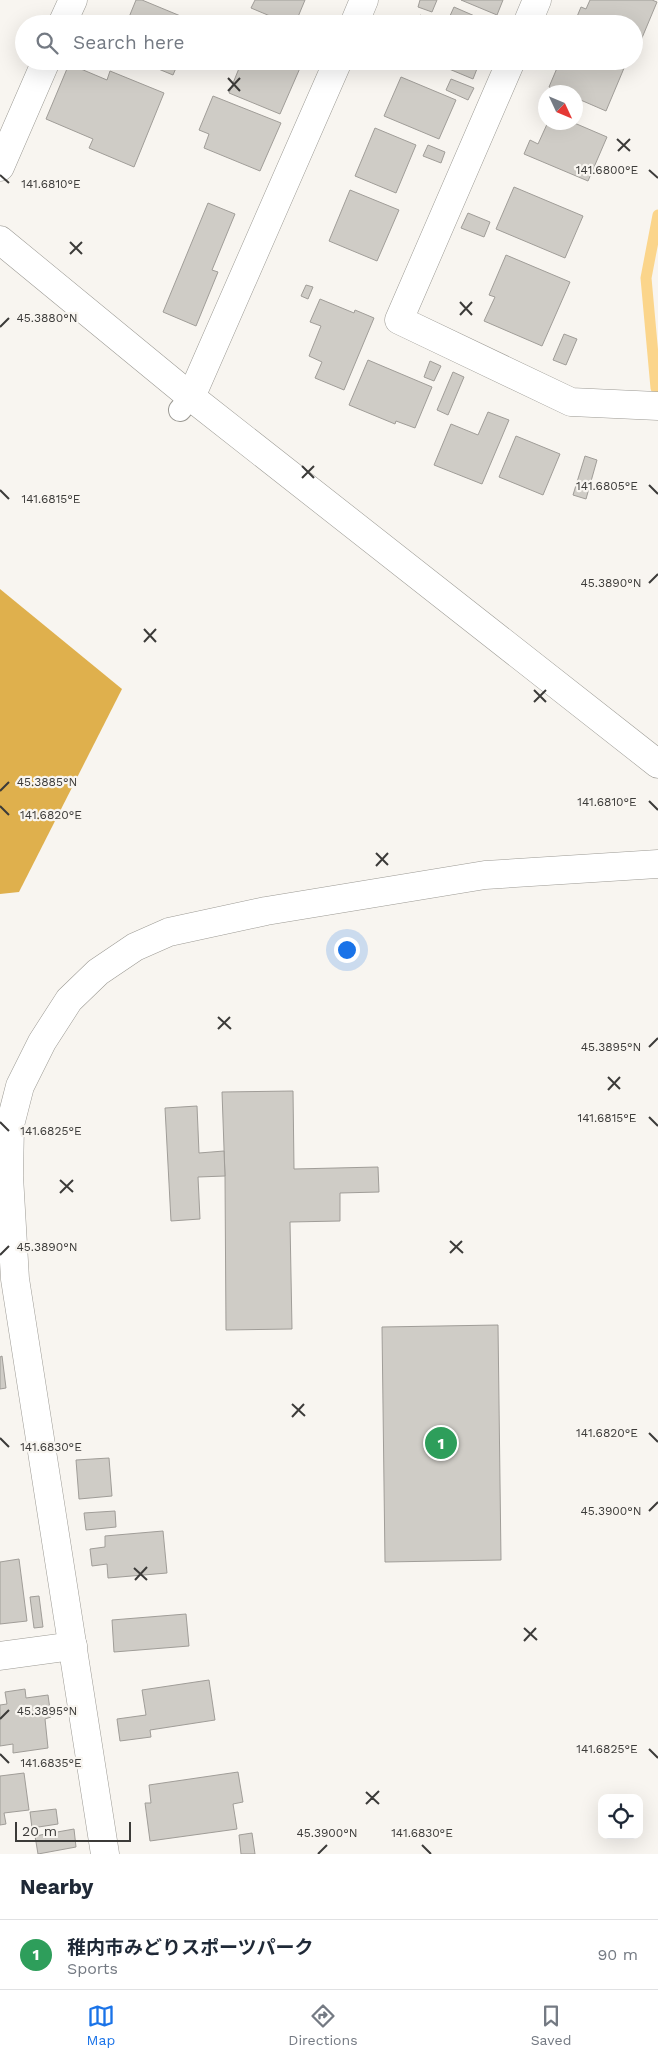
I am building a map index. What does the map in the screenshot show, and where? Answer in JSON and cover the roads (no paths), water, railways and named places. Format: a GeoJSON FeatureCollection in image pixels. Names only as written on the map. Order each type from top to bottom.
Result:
{"type":"FeatureCollection","features":[{"type":"Feature","properties":{"kind":"street"},"geometry":{"type":"LineString","coordinates":[[66,15],[73,0]]}},
{"type":"Feature","properties":{"kind":"street"},"geometry":{"type":"LineString","coordinates":[[358,15],[364,0]]}},
{"type":"Feature","properties":{"kind":"street"},"geometry":{"type":"LineString","coordinates":[[531,15],[537,0]]}},
{"type":"Feature","properties":{"kind":"street"},"geometry":{"type":"LineString","coordinates":[[0,167],[42,70]]}},
{"type":"Feature","properties":{"kind":"street"},"geometry":{"type":"LineString","coordinates":[[186,404],[334,70]]}},
{"type":"Feature","properties":{"kind":"street"},"geometry":{"type":"LineString","coordinates":[[507,70],[399,320],[571,402],[658,406]]}},
{"type":"Feature","properties":{"kind":"street"},"geometry":{"type":"LineString","coordinates":[[0,240],[186,404],[658,764]]}},
{"type":"Feature","properties":{"kind":"street"},"geometry":{"type":"LineString","coordinates":[[105,1854],[73,1646],[7,1278],[10,1125],[20,1086],[42,1042],[69,1000],[98,972],[135,947],[169,932],[266,911],[485,875],[658,864]]}},
{"type":"Feature","properties":{"kind":"street"},"geometry":{"type":"LineString","coordinates":[[0,1656],[73,1646]]}},
{"type":"Feature","properties":{"kind":"waterway"},"geometry":{"type":"LineString","coordinates":[[656,388],[646,278],[658,215]]}},
{"type":"Feature","properties":{"kind":"place","name":"稚内市みどりスポーツパーク"},"geometry":{"type":"Point","coordinates":[441,1443]}}]}
